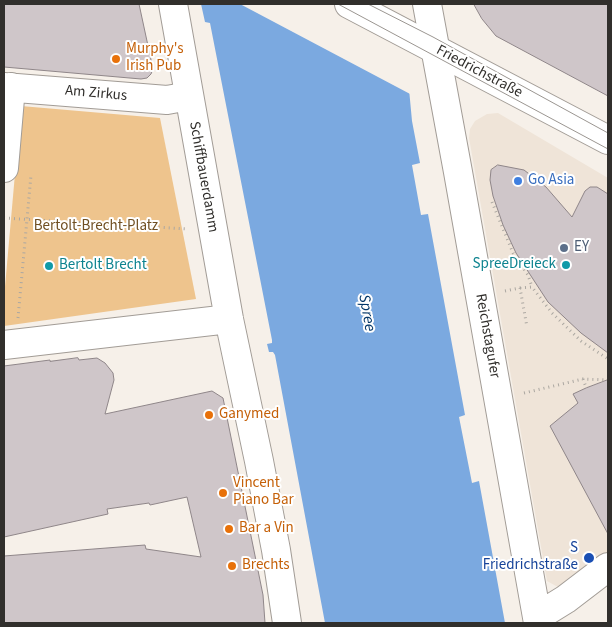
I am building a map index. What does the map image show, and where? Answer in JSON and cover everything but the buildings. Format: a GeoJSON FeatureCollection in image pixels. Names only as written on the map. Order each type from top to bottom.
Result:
{"type":"FeatureCollection","features":[{"type":"Feature","properties":{"kind":"street","name":"Schiffbauerdamm"},"geometry":{"type":"LineString","coordinates":[[173,4],[229,319],[276,550],[287,623]]}},
{"type":"Feature","properties":{"kind":"street","name":"Friedrichstraße"},"geometry":{"type":"LineString","coordinates":[[349,4],[608,140]]}},
{"type":"Feature","properties":{"kind":"street","name":"Reichstagufer"},"geometry":{"type":"LineString","coordinates":[[427,4],[426,44],[458,172],[537,620]]}},
{"type":"Feature","properties":{"kind":"street","name":"Am Zirkus"},"geometry":{"type":"LineString","coordinates":[[7,87],[167,100],[189,96]]}},
{"type":"Feature","properties":{"kind":"street"},"geometry":{"type":"LineString","coordinates":[[4,168],[7,87]]}},
{"type":"Feature","properties":{"kind":"street"},"geometry":{"type":"LineString","coordinates":[[11,334],[229,319]]}},
{"type":"Feature","properties":{"kind":"street"},"geometry":{"type":"LineString","coordinates":[[537,620],[608,567]]}},
{"type":"Feature","properties":{"kind":"path"},"geometry":{"type":"LineString","coordinates":[[11,334],[27,220],[31,172]]}},
{"type":"Feature","properties":{"kind":"path"},"geometry":{"type":"LineString","coordinates":[[490,199],[513,253],[528,275],[532,287],[552,313],[581,341],[608,359]]}},
{"type":"Feature","properties":{"kind":"path"},"geometry":{"type":"LineString","coordinates":[[4,218],[191,229]]}},
{"type":"Feature","properties":{"kind":"path"},"geometry":{"type":"LineString","coordinates":[[503,291],[532,287]]}},
{"type":"Feature","properties":{"kind":"path"},"geometry":{"type":"LineString","coordinates":[[520,288],[527,328]]}},
{"type":"Feature","properties":{"kind":"path"},"geometry":{"type":"LineString","coordinates":[[583,379],[586,388]]}},
{"type":"Feature","properties":{"kind":"path"},"geometry":{"type":"LineString","coordinates":[[521,394],[583,379],[608,380]]}},
{"type":"Feature","properties":{"kind":"shaded area"},"geometry":{"type":"Polygon","coordinates":[[[498,113],[608,178],[608,558],[565,591],[547,581],[469,138],[470,129],[475,121],[487,114],[498,113]]]}},
{"type":"Feature","properties":{"kind":"green space","name":"Bertolt-Brecht-Platz"},"geometry":{"type":"Polygon","coordinates":[[[21,106],[160,118],[196,299],[4,326],[4,298],[21,106]]]}},
{"type":"Feature","properties":{"kind":"water","name":"Spree"},"geometry":{"type":"Polygon","coordinates":[[[201,4],[401,4],[412,121],[420,163],[412,165],[421,215],[428,214],[465,415],[459,417],[472,483],[479,481],[505,623],[325,623],[275,355],[273,352],[269,352],[267,344],[272,343],[272,340],[210,23],[205,22],[201,4]]]}},
{"type":"Feature","properties":{"kind":"pier"},"geometry":{"type":"Polygon","coordinates":[[[240,4],[404,4],[413,98],[412,95],[240,4]]]}},
{"type":"Feature","properties":{"kind":"tram line"},"geometry":{"type":"LineString","coordinates":[[338,4],[608,149]]}},
{"type":"Feature","properties":{"kind":"tram line"},"geometry":{"type":"LineString","coordinates":[[368,4],[433,37],[608,133]]}},
{"type":"Feature","properties":{"kind":"place","name":"Murphy's Irish Pub"},"geometry":{"type":"Point","coordinates":[116,59]}},
{"type":"Feature","properties":{"kind":"place","name":"Go Asia"},"geometry":{"type":"Point","coordinates":[518,181]}},
{"type":"Feature","properties":{"kind":"place","name":"EY"},"geometry":{"type":"Point","coordinates":[564,248]}},
{"type":"Feature","properties":{"kind":"place","name":"SpreeDreieck"},"geometry":{"type":"Point","coordinates":[566,265]}},
{"type":"Feature","properties":{"kind":"place","name":"Bertolt Brecht"},"geometry":{"type":"Point","coordinates":[49,266]}},
{"type":"Feature","properties":{"kind":"place","name":"Ganymed"},"geometry":{"type":"Point","coordinates":[209,415]}},
{"type":"Feature","properties":{"kind":"place","name":"Vincent Piano Bar"},"geometry":{"type":"Point","coordinates":[223,493]}},
{"type":"Feature","properties":{"kind":"place","name":"Bar a Vin"},"geometry":{"type":"Point","coordinates":[229,529]}},
{"type":"Feature","properties":{"kind":"place","name":"S Friedrichstraße"},"geometry":{"type":"Point","coordinates":[589,558]}},
{"type":"Feature","properties":{"kind":"place","name":"Brechts"},"geometry":{"type":"Point","coordinates":[232,566]}}]}
